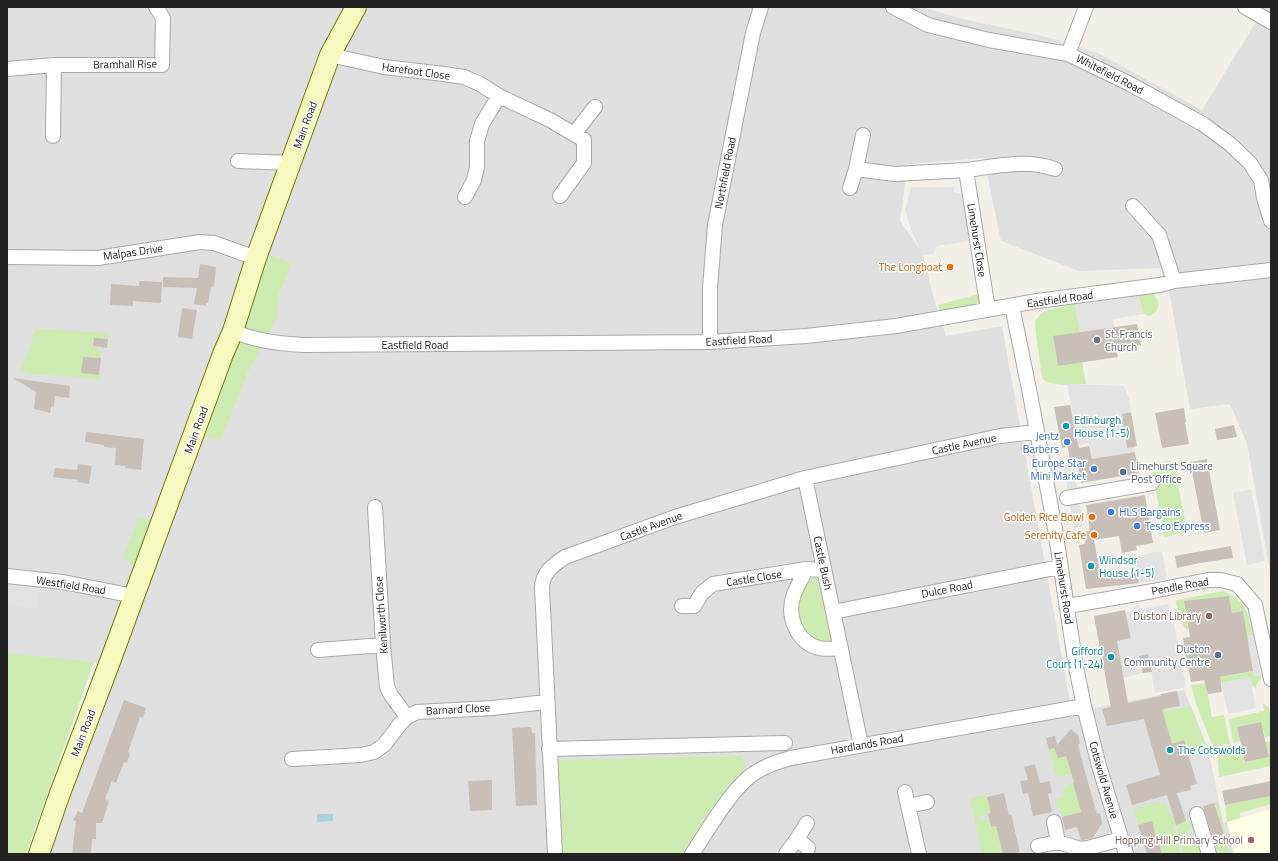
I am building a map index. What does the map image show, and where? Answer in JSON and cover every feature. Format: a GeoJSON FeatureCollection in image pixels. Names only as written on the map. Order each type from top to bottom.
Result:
{"type":"FeatureCollection","features":[{"type":"Feature","properties":{"kind":"street","name":"Bramhall Rise"},"geometry":{"type":"LineString","coordinates":[[7,69],[54,65],[162,65],[163,18],[156,7]]}},
{"type":"Feature","properties":{"kind":"street","name":"Main Road"},"geometry":{"type":"LineString","coordinates":[[39,854],[59,796],[223,354],[233,331],[256,258],[330,55],[356,7]]}},
{"type":"Feature","properties":{"kind":"street","name":"Northfield Road"},"geometry":{"type":"LineString","coordinates":[[710,342],[710,288],[715,224],[753,33],[761,7]]}},
{"type":"Feature","properties":{"kind":"street","name":"Whitefield Road"},"geometry":{"type":"LineString","coordinates":[[893,7],[928,25],[989,40],[1068,54],[1130,84],[1203,124],[1230,144],[1266,178],[1264,198],[1271,220]]}},
{"type":"Feature","properties":{"kind":"street"},"geometry":{"type":"LineString","coordinates":[[1068,54],[1086,7]]}},
{"type":"Feature","properties":{"kind":"street"},"geometry":{"type":"LineString","coordinates":[[1252,9],[1271,22]]}},
{"type":"Feature","properties":{"kind":"street","name":"Harefoot Close"},"geometry":{"type":"LineString","coordinates":[[330,55],[384,67],[464,77],[480,84],[499,96],[550,120],[584,140],[584,163],[560,196]]}},
{"type":"Feature","properties":{"kind":"street"},"geometry":{"type":"LineString","coordinates":[[53,136],[54,65]]}},
{"type":"Feature","properties":{"kind":"street"},"geometry":{"type":"LineString","coordinates":[[465,197],[474,180],[477,167],[477,141],[482,124],[499,96]]}},
{"type":"Feature","properties":{"kind":"street"},"geometry":{"type":"LineString","coordinates":[[574,134],[596,107]]}},
{"type":"Feature","properties":{"kind":"street"},"geometry":{"type":"LineString","coordinates":[[850,188],[856,169],[863,135]]}},
{"type":"Feature","properties":{"kind":"street"},"geometry":{"type":"LineString","coordinates":[[238,161],[291,163]]}},
{"type":"Feature","properties":{"kind":"street"},"geometry":{"type":"LineString","coordinates":[[856,169],[895,174],[966,170],[998,165],[1027,164],[1042,165],[1055,169]]}},
{"type":"Feature","properties":{"kind":"street","name":"Limehurst Close"},"geometry":{"type":"LineString","coordinates":[[966,170],[988,310]]}},
{"type":"Feature","properties":{"kind":"street"},"geometry":{"type":"LineString","coordinates":[[1133,206],[1159,235],[1174,281]]}},
{"type":"Feature","properties":{"kind":"street","name":"Malpas Drive"},"geometry":{"type":"LineString","coordinates":[[7,257],[98,258],[200,242],[214,243],[256,258]]}},
{"type":"Feature","properties":{"kind":"street","name":"Eastfield Road"},"geometry":{"type":"LineString","coordinates":[[233,331],[283,344],[304,345],[710,342],[828,334],[896,326],[1037,301],[1160,285],[1174,281],[1271,270]]}},
{"type":"Feature","properties":{"kind":"street","name":"Limehurst Road"},"geometry":{"type":"LineString","coordinates":[[1012,306],[1037,432],[1068,606],[1076,667],[1084,706]]}},
{"type":"Feature","properties":{"kind":"street","name":"Castle Avenue"},"geometry":{"type":"LineString","coordinates":[[555,854],[546,702],[542,584],[545,574],[552,565],[565,557],[675,517],[805,478],[1000,436],[1037,432]]}},
{"type":"Feature","properties":{"kind":"street","name":"Castle Bush"},"geometry":{"type":"LineString","coordinates":[[805,478],[861,745]]}},
{"type":"Feature","properties":{"kind":"street"},"geometry":{"type":"LineString","coordinates":[[1067,498],[1152,483]]}},
{"type":"Feature","properties":{"kind":"street","name":"Kenilworth Close"},"geometry":{"type":"LineString","coordinates":[[375,507],[387,687],[407,717]]}},
{"type":"Feature","properties":{"kind":"street","name":"Dulce Road"},"geometry":{"type":"LineString","coordinates":[[833,612],[1060,567]]}},
{"type":"Feature","properties":{"kind":"street","name":"Castle Bush"},"geometry":{"type":"LineString","coordinates":[[806,569],[794,594],[791,607],[792,624],[800,636],[810,644],[820,649],[841,648]]}},
{"type":"Feature","properties":{"kind":"street","name":"Castle Close"},"geometry":{"type":"LineString","coordinates":[[692,609],[702,593],[713,584],[806,569],[824,570]]}},
{"type":"Feature","properties":{"kind":"street","name":"Westfield Road"},"geometry":{"type":"LineString","coordinates":[[7,576],[63,582],[134,596]]}},
{"type":"Feature","properties":{"kind":"street","name":"Pendle Road"},"geometry":{"type":"LineString","coordinates":[[1068,606],[1208,580],[1221,580],[1237,584],[1255,605],[1271,679]]}},
{"type":"Feature","properties":{"kind":"street"},"geometry":{"type":"LineString","coordinates":[[318,650],[383,645]]}},
{"type":"Feature","properties":{"kind":"street","name":"Barnard Close"},"geometry":{"type":"LineString","coordinates":[[407,717],[417,712],[493,708],[546,702]]}},
{"type":"Feature","properties":{"kind":"street","name":"Hardlands Road"},"geometry":{"type":"LineString","coordinates":[[692,854],[734,793],[749,777],[774,763],[790,758],[1084,706]]}},
{"type":"Feature","properties":{"kind":"street","name":"Cotswold Avenue"},"geometry":{"type":"LineString","coordinates":[[1084,706],[1099,766],[1126,854]]}},
{"type":"Feature","properties":{"kind":"street"},"geometry":{"type":"LineString","coordinates":[[292,759],[361,755],[374,752],[384,745],[407,717]]}},
{"type":"Feature","properties":{"kind":"street"},"geometry":{"type":"LineString","coordinates":[[549,749],[785,743]]}},
{"type":"Feature","properties":{"kind":"street"},"geometry":{"type":"LineString","coordinates":[[905,792],[919,854]]}},
{"type":"Feature","properties":{"kind":"street"},"geometry":{"type":"LineString","coordinates":[[908,806],[927,802]]}},
{"type":"Feature","properties":{"kind":"street"},"geometry":{"type":"LineString","coordinates":[[1197,814],[1209,854]]}},
{"type":"Feature","properties":{"kind":"street"},"geometry":{"type":"LineString","coordinates":[[1054,822],[1058,842]]}},
{"type":"Feature","properties":{"kind":"street"},"geometry":{"type":"LineString","coordinates":[[786,854],[803,843],[807,823]]}},
{"type":"Feature","properties":{"kind":"street"},"geometry":{"type":"LineString","coordinates":[[1038,846],[1058,842],[1080,849],[1121,839]]}},
{"type":"Feature","properties":{"kind":"shaded area"},"geometry":{"type":"Polygon","coordinates":[[[7,7],[922,7],[963,19],[1047,37],[1098,53],[1202,110],[1265,7],[1271,7],[1271,577],[1247,444],[1230,404],[1190,409],[1170,296],[1161,268],[1079,271],[1001,241],[984,158],[908,164],[900,221],[923,254],[934,299],[946,336],[1002,326],[1070,702],[1085,710],[1184,690],[1208,748],[1223,823],[1227,822],[1234,854],[1126,854],[1121,839],[1037,854],[50,854],[118,666],[7,653],[7,7]],[[290,263],[221,440],[248,373],[264,340],[278,297],[288,275],[290,263]]]}},
{"type":"Feature","properties":{"kind":"shaded area"},"geometry":{"type":"Polygon","coordinates":[[[911,187],[954,187],[954,192],[961,194],[969,241],[937,246],[933,254],[922,255],[905,210],[911,187]]]}},
{"type":"Feature","properties":{"kind":"shaded area"},"geometry":{"type":"Polygon","coordinates":[[[1138,294],[1143,314],[1113,319],[1114,327],[1080,332],[1075,304],[1138,294]]]}},
{"type":"Feature","properties":{"kind":"shaded area"},"geometry":{"type":"Polygon","coordinates":[[[1067,384],[1124,386],[1129,399],[1131,412],[1122,414],[1127,447],[1134,446],[1135,452],[1092,459],[1089,443],[1079,445],[1067,384]]]}},
{"type":"Feature","properties":{"kind":"shaded area"},"geometry":{"type":"Polygon","coordinates":[[[1073,465],[1084,526],[1074,528],[1064,467],[1073,465]]]}},
{"type":"Feature","properties":{"kind":"shaded area"},"geometry":{"type":"Polygon","coordinates":[[[1251,489],[1265,561],[1247,565],[1233,493],[1251,489]]]}},
{"type":"Feature","properties":{"kind":"shaded area"},"geometry":{"type":"Polygon","coordinates":[[[1155,552],[1162,552],[1167,579],[1139,583],[1134,557],[1155,552]]]}},
{"type":"Feature","properties":{"kind":"shaded area"},"geometry":{"type":"Polygon","coordinates":[[[9,584],[40,588],[38,609],[7,604],[9,584]]]}},
{"type":"Feature","properties":{"kind":"shaded area"},"geometry":{"type":"Polygon","coordinates":[[[1168,604],[1171,623],[1174,623],[1186,687],[1155,693],[1148,654],[1139,656],[1143,673],[1123,678],[1112,639],[1120,641],[1131,638],[1129,625],[1123,626],[1127,622],[1126,612],[1133,610],[1132,607],[1140,606],[1140,609],[1168,604]]]}},
{"type":"Feature","properties":{"kind":"shaded area"},"geometry":{"type":"Polygon","coordinates":[[[1253,635],[1261,675],[1254,676],[1247,636],[1253,635]]]}},
{"type":"Feature","properties":{"kind":"shaded area"},"geometry":{"type":"Polygon","coordinates":[[[1250,677],[1256,708],[1228,714],[1221,683],[1250,677]]]}},
{"type":"Feature","properties":{"kind":"shaded area"},"geometry":{"type":"Polygon","coordinates":[[[1208,752],[1218,802],[1183,812],[1176,790],[1183,788],[1184,792],[1191,790],[1190,786],[1197,784],[1189,757],[1208,752]]]}},
{"type":"Feature","properties":{"kind":"shaded area","name":"Hopping Hill Primary School"},"geometry":{"type":"Polygon","coordinates":[[[1271,809],[1271,854],[1234,854],[1227,822],[1271,809]]]}},
{"type":"Feature","properties":{"kind":"green space"},"geometry":{"type":"Polygon","coordinates":[[[268,254],[290,263],[288,275],[278,297],[277,316],[248,373],[221,440],[201,435],[268,254]]]}},
{"type":"Feature","properties":{"kind":"green space"},"geometry":{"type":"Polygon","coordinates":[[[1152,292],[1159,302],[1157,310],[1150,316],[1143,314],[1138,294],[1152,292]]]}},
{"type":"Feature","properties":{"kind":"green space"},"geometry":{"type":"Polygon","coordinates":[[[982,293],[982,299],[976,305],[964,309],[940,312],[938,305],[982,293]]]}},
{"type":"Feature","properties":{"kind":"green space"},"geometry":{"type":"Polygon","coordinates":[[[1075,304],[1080,332],[1053,337],[1058,366],[1082,362],[1086,384],[1063,385],[1051,383],[1042,378],[1035,321],[1045,311],[1075,304]]]}},
{"type":"Feature","properties":{"kind":"green space"},"geometry":{"type":"Polygon","coordinates":[[[36,329],[108,333],[108,339],[94,338],[93,346],[98,347],[98,351],[101,351],[101,358],[83,357],[82,373],[99,375],[99,379],[33,374],[21,371],[36,329]]]}},
{"type":"Feature","properties":{"kind":"green space"},"geometry":{"type":"Polygon","coordinates":[[[1171,461],[1175,466],[1186,528],[1184,533],[1164,537],[1151,463],[1171,461]]]}},
{"type":"Feature","properties":{"kind":"green space"},"geometry":{"type":"Polygon","coordinates":[[[144,518],[153,520],[136,564],[131,564],[123,557],[138,519],[144,518]]]}},
{"type":"Feature","properties":{"kind":"green space"},"geometry":{"type":"Polygon","coordinates":[[[817,577],[832,644],[814,641],[796,620],[798,600],[801,589],[817,577]]]}},
{"type":"Feature","properties":{"kind":"green space"},"geometry":{"type":"Polygon","coordinates":[[[1223,591],[1236,599],[1245,608],[1250,620],[1253,635],[1247,636],[1243,612],[1232,613],[1229,596],[1184,601],[1188,629],[1185,628],[1179,617],[1176,602],[1177,600],[1223,591]]]}},
{"type":"Feature","properties":{"kind":"green space"},"geometry":{"type":"Polygon","coordinates":[[[7,653],[94,662],[26,854],[7,854],[7,653]]]}},
{"type":"Feature","properties":{"kind":"green space"},"geometry":{"type":"Polygon","coordinates":[[[1253,671],[1254,676],[1261,675],[1261,679],[1257,684],[1256,689],[1252,686],[1250,677],[1221,683],[1221,687],[1219,687],[1218,678],[1253,671]]]}},
{"type":"Feature","properties":{"kind":"green space"},"geometry":{"type":"Polygon","coordinates":[[[1208,683],[1207,690],[1212,717],[1224,715],[1230,744],[1213,747],[1197,706],[1191,685],[1208,683]]]}},
{"type":"Feature","properties":{"kind":"green space"},"geometry":{"type":"Polygon","coordinates":[[[1263,703],[1269,708],[1271,718],[1271,736],[1265,737],[1261,722],[1237,727],[1240,741],[1233,743],[1229,719],[1264,711],[1263,703]]]}},
{"type":"Feature","properties":{"kind":"green space"},"geometry":{"type":"Polygon","coordinates":[[[1191,706],[1208,752],[1189,757],[1184,741],[1172,744],[1161,708],[1163,708],[1165,712],[1191,706]]]}},
{"type":"Feature","properties":{"kind":"green space"},"geometry":{"type":"Polygon","coordinates":[[[1271,741],[1271,766],[1219,777],[1217,751],[1241,747],[1245,762],[1269,757],[1266,742],[1271,741]]]}},
{"type":"Feature","properties":{"kind":"green space"},"geometry":{"type":"Polygon","coordinates":[[[1061,747],[1056,754],[1058,758],[1066,755],[1072,774],[1059,777],[1055,774],[1051,752],[1049,752],[1049,750],[1061,747]]]}},
{"type":"Feature","properties":{"kind":"green space"},"geometry":{"type":"Polygon","coordinates":[[[742,756],[746,769],[728,785],[681,854],[563,854],[557,760],[742,756]]]}},
{"type":"Feature","properties":{"kind":"green space"},"geometry":{"type":"Polygon","coordinates":[[[1073,783],[1081,812],[1062,817],[1060,808],[1056,808],[1055,800],[1065,797],[1063,790],[1066,785],[1073,783]]]}},
{"type":"Feature","properties":{"kind":"green space"},"geometry":{"type":"Polygon","coordinates":[[[987,795],[991,813],[979,816],[980,821],[995,818],[995,821],[990,823],[991,827],[997,826],[1003,854],[982,854],[970,798],[987,795]]]}},
{"type":"Feature","properties":{"kind":"green space"},"geometry":{"type":"Polygon","coordinates":[[[1271,796],[1271,804],[1240,813],[1240,818],[1227,822],[1225,805],[1271,796]]]}},
{"type":"Feature","properties":{"kind":"green space"},"geometry":{"type":"Polygon","coordinates":[[[1157,802],[1161,805],[1166,804],[1170,816],[1173,815],[1176,825],[1173,827],[1181,854],[1162,854],[1152,821],[1138,825],[1134,809],[1157,802]]]}},
{"type":"Feature","properties":{"kind":"green space"},"geometry":{"type":"Polygon","coordinates":[[[1218,802],[1229,854],[1222,854],[1221,851],[1215,853],[1211,841],[1213,838],[1224,834],[1214,803],[1218,802]]]}},
{"type":"Feature","properties":{"kind":"green space"},"geometry":{"type":"Polygon","coordinates":[[[1186,821],[1194,823],[1190,830],[1181,835],[1184,843],[1194,842],[1199,844],[1203,854],[1184,854],[1176,825],[1186,821]]]}},
{"type":"Feature","properties":{"kind":"water"},"geometry":{"type":"Polygon","coordinates":[[[317,814],[333,814],[333,821],[317,822],[317,814]]]}},
{"type":"Feature","properties":{"kind":"building"},"geometry":{"type":"Polygon","coordinates":[[[200,264],[216,267],[214,287],[211,286],[208,303],[206,303],[206,306],[194,304],[197,288],[163,287],[163,277],[198,278],[200,264]]]}},
{"type":"Feature","properties":{"kind":"building"},"geometry":{"type":"Polygon","coordinates":[[[139,281],[162,282],[161,303],[133,301],[133,306],[110,305],[111,284],[139,286],[139,281]]]}},
{"type":"Feature","properties":{"kind":"building"},"geometry":{"type":"Polygon","coordinates":[[[182,308],[197,310],[192,339],[178,337],[182,308]]]}},
{"type":"Feature","properties":{"kind":"building","name":"St. Francis Church"},"geometry":{"type":"Polygon","coordinates":[[[1137,324],[1141,345],[1116,349],[1118,357],[1058,366],[1053,336],[1137,324]]]}},
{"type":"Feature","properties":{"kind":"building"},"geometry":{"type":"Polygon","coordinates":[[[94,338],[108,339],[107,348],[93,346],[94,338]]]}},
{"type":"Feature","properties":{"kind":"building"},"geometry":{"type":"Polygon","coordinates":[[[83,357],[101,358],[99,375],[81,373],[83,357]]]}},
{"type":"Feature","properties":{"kind":"building"},"geometry":{"type":"Polygon","coordinates":[[[13,378],[70,386],[69,398],[55,396],[54,407],[51,406],[50,413],[34,409],[36,392],[13,378]]]}},
{"type":"Feature","properties":{"kind":"building"},"geometry":{"type":"Polygon","coordinates":[[[1070,405],[1079,448],[1089,446],[1092,459],[1135,452],[1139,473],[1081,483],[1077,458],[1070,460],[1068,447],[1062,448],[1054,407],[1070,405]]]}},
{"type":"Feature","properties":{"kind":"building"},"geometry":{"type":"Polygon","coordinates":[[[1184,408],[1189,444],[1162,448],[1155,413],[1184,408]]]}},
{"type":"Feature","properties":{"kind":"building"},"geometry":{"type":"Polygon","coordinates":[[[1131,412],[1137,446],[1127,448],[1122,414],[1131,412]]]}},
{"type":"Feature","properties":{"kind":"building"},"geometry":{"type":"Polygon","coordinates":[[[1234,425],[1237,437],[1217,440],[1215,429],[1234,425]]]}},
{"type":"Feature","properties":{"kind":"building"},"geometry":{"type":"Polygon","coordinates":[[[86,432],[144,439],[141,470],[115,465],[116,448],[104,447],[104,445],[85,442],[86,432]]]}},
{"type":"Feature","properties":{"kind":"building"},"geometry":{"type":"Polygon","coordinates":[[[1207,459],[1220,530],[1204,533],[1190,462],[1207,459]]]}},
{"type":"Feature","properties":{"kind":"building"},"geometry":{"type":"Polygon","coordinates":[[[78,464],[92,466],[89,484],[77,482],[78,480],[53,477],[55,468],[77,470],[78,464]]]}},
{"type":"Feature","properties":{"kind":"building"},"geometry":{"type":"Polygon","coordinates":[[[1145,495],[1153,543],[1136,546],[1137,550],[1122,553],[1119,536],[1094,540],[1101,577],[1137,571],[1139,583],[1086,589],[1079,545],[1085,544],[1083,532],[1090,531],[1086,505],[1145,495]]]}},
{"type":"Feature","properties":{"kind":"building"},"geometry":{"type":"Polygon","coordinates":[[[1231,546],[1233,558],[1177,568],[1175,556],[1231,546]]]}},
{"type":"Feature","properties":{"kind":"building","name":"Duston Community Centre"},"geometry":{"type":"Polygon","coordinates":[[[1229,596],[1232,613],[1243,611],[1253,671],[1220,677],[1222,692],[1208,694],[1204,680],[1191,682],[1183,638],[1190,637],[1184,601],[1229,596]]]}},
{"type":"Feature","properties":{"kind":"building"},"geometry":{"type":"Polygon","coordinates":[[[1125,610],[1131,638],[1117,641],[1128,703],[1177,691],[1180,706],[1162,709],[1172,744],[1184,740],[1197,784],[1190,786],[1191,790],[1177,793],[1186,821],[1176,825],[1167,795],[1132,805],[1126,785],[1160,775],[1144,719],[1107,726],[1102,709],[1111,707],[1094,616],[1125,610]]]}},
{"type":"Feature","properties":{"kind":"building"},"geometry":{"type":"Polygon","coordinates":[[[1148,654],[1152,672],[1143,673],[1139,656],[1148,654]]]}},
{"type":"Feature","properties":{"kind":"building"},"geometry":{"type":"Polygon","coordinates":[[[124,700],[146,708],[143,718],[140,717],[128,752],[130,753],[127,763],[124,762],[116,783],[112,781],[105,799],[109,801],[102,823],[96,823],[96,839],[92,839],[91,854],[72,854],[76,821],[73,820],[78,811],[82,813],[124,700]]]}},
{"type":"Feature","properties":{"kind":"building"},"geometry":{"type":"Polygon","coordinates":[[[1261,722],[1269,757],[1245,762],[1237,727],[1261,722]]]}},
{"type":"Feature","properties":{"kind":"building"},"geometry":{"type":"Polygon","coordinates":[[[531,727],[532,733],[535,733],[537,805],[516,806],[512,728],[531,727]]]}},
{"type":"Feature","properties":{"kind":"building"},"geometry":{"type":"Polygon","coordinates":[[[1071,729],[1078,735],[1080,744],[1078,744],[1082,761],[1097,814],[1100,813],[1102,823],[1093,838],[1081,840],[1077,827],[1065,830],[1062,817],[1081,812],[1066,756],[1058,758],[1054,748],[1049,750],[1046,738],[1055,736],[1057,745],[1071,729]]]}},
{"type":"Feature","properties":{"kind":"building"},"geometry":{"type":"Polygon","coordinates":[[[1035,764],[1040,783],[1050,781],[1052,793],[1048,794],[1052,812],[1033,816],[1028,793],[1023,794],[1020,781],[1028,780],[1024,767],[1035,764]]]}},
{"type":"Feature","properties":{"kind":"building"},"geometry":{"type":"Polygon","coordinates":[[[492,780],[492,810],[470,811],[468,781],[492,780]]]}},
{"type":"Feature","properties":{"kind":"building"},"geometry":{"type":"Polygon","coordinates":[[[1271,781],[1271,796],[1225,805],[1222,791],[1271,781]]]}},
{"type":"Feature","properties":{"kind":"building"},"geometry":{"type":"Polygon","coordinates":[[[1004,793],[1009,815],[1011,814],[1020,852],[1012,854],[1003,854],[996,826],[991,827],[988,814],[991,813],[987,797],[1004,793]]]}},
{"type":"Feature","properties":{"kind":"building"},"geometry":{"type":"Polygon","coordinates":[[[1214,803],[1224,834],[1213,838],[1203,806],[1214,803]]]}},
{"type":"Feature","properties":{"kind":"building"},"geometry":{"type":"Polygon","coordinates":[[[1152,821],[1162,854],[1147,854],[1138,825],[1152,821]]]}},
{"type":"Feature","properties":{"kind":"place","name":"The Longboat"},"geometry":{"type":"Point","coordinates":[950,267]}},
{"type":"Feature","properties":{"kind":"place","name":"St. Francis Church"},"geometry":{"type":"Point","coordinates":[1097,340]}},
{"type":"Feature","properties":{"kind":"place","name":"Edinburgh House (1-5)"},"geometry":{"type":"Point","coordinates":[1066,426]}},
{"type":"Feature","properties":{"kind":"place","name":"Jentz Barbers"},"geometry":{"type":"Point","coordinates":[1067,442]}},
{"type":"Feature","properties":{"kind":"place","name":"Europe Star Mini Market"},"geometry":{"type":"Point","coordinates":[1094,469]}},
{"type":"Feature","properties":{"kind":"place","name":"Limehurst Square Post Office"},"geometry":{"type":"Point","coordinates":[1123,472]}},
{"type":"Feature","properties":{"kind":"place","name":"HLS Bargains"},"geometry":{"type":"Point","coordinates":[1111,512]}},
{"type":"Feature","properties":{"kind":"place","name":"Golden Rice Bowl"},"geometry":{"type":"Point","coordinates":[1092,517]}},
{"type":"Feature","properties":{"kind":"place","name":"Tesco Express"},"geometry":{"type":"Point","coordinates":[1137,526]}},
{"type":"Feature","properties":{"kind":"place","name":"Serenity Cafe"},"geometry":{"type":"Point","coordinates":[1094,535]}},
{"type":"Feature","properties":{"kind":"place","name":"Windsor House (1-5)"},"geometry":{"type":"Point","coordinates":[1091,566]}},
{"type":"Feature","properties":{"kind":"place","name":"Duston Library"},"geometry":{"type":"Point","coordinates":[1209,616]}},
{"type":"Feature","properties":{"kind":"place","name":"Duston Community Centre"},"geometry":{"type":"Point","coordinates":[1218,655]}},
{"type":"Feature","properties":{"kind":"place","name":"Gifford Court (1-24)"},"geometry":{"type":"Point","coordinates":[1111,657]}},
{"type":"Feature","properties":{"kind":"place","name":"The Cotswolds"},"geometry":{"type":"Point","coordinates":[1170,750]}},
{"type":"Feature","properties":{"kind":"place","name":"Hopping Hill Primary School"},"geometry":{"type":"Point","coordinates":[1251,840]}}]}
